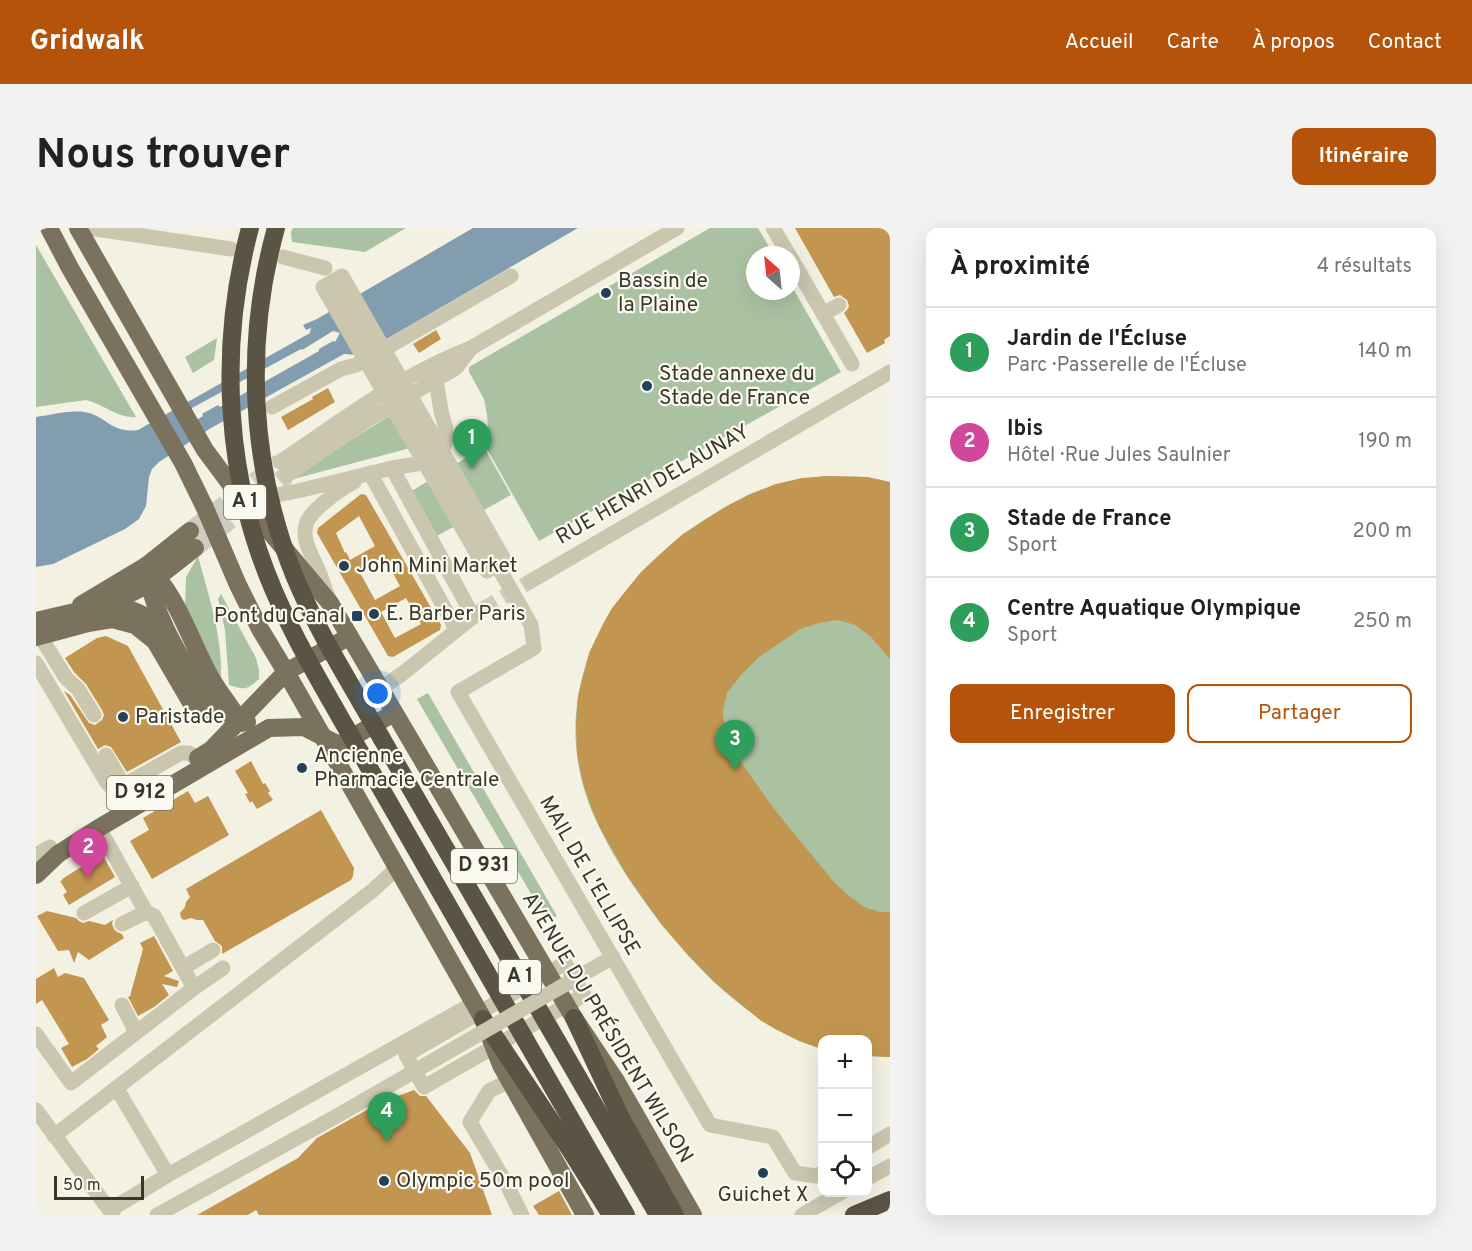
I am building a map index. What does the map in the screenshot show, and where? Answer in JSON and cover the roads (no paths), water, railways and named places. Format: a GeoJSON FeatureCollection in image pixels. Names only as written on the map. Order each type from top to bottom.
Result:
{"type":"FeatureCollection","features":[{"type":"Feature","properties":{"kind":"highway","name":"A 1"},"geometry":{"type":"LineString","coordinates":[[250,228],[234,316],[231,386],[237,456],[258,549],[277,598],[307,657],[626,1215]]}},
{"type":"Feature","properties":{"kind":"highway","name":"A 1"},"geometry":{"type":"LineString","coordinates":[[276,228],[261,294],[255,360],[256,413],[267,486],[283,544],[303,596],[336,660],[658,1215]]}},
{"type":"Feature","properties":{"kind":"highway"},"geometry":{"type":"LineString","coordinates":[[479,1012],[496,1045],[569,1148],[611,1215]]}},
{"type":"Feature","properties":{"kind":"highway"},"geometry":{"type":"LineString","coordinates":[[570,1012],[620,1116],[675,1215]]}},
{"type":"Feature","properties":{"kind":"highway"},"geometry":{"type":"LineString","coordinates":[[854,1215],[890,1200]]}},
{"type":"Feature","properties":{"kind":"main road","name":"AVENUE DU PRÉSIDENT WILSON"},"geometry":{"type":"LineString","coordinates":[[78,228],[205,450],[234,489],[330,603],[547,974],[616,1081],[693,1215]]}},
{"type":"Feature","properties":{"kind":"main road"},"geometry":{"type":"LineString","coordinates":[[50,229],[70,268],[183,463],[260,629],[479,1012]]}},
{"type":"Feature","properties":{"kind":"main road"},"geometry":{"type":"LineString","coordinates":[[66,614],[109,604],[151,576],[193,539],[178,562],[172,599]]}},
{"type":"Feature","properties":{"kind":"main road"},"geometry":{"type":"LineString","coordinates":[[37,632],[66,614],[178,562]]}},
{"type":"Feature","properties":{"kind":"main road"},"geometry":{"type":"LineString","coordinates":[[151,576],[172,599],[212,680],[251,738]]}},
{"type":"Feature","properties":{"kind":"main road"},"geometry":{"type":"LineString","coordinates":[[151,576],[165,629],[212,712]]}},
{"type":"Feature","properties":{"kind":"main road"},"geometry":{"type":"LineString","coordinates":[[109,604],[139,612],[165,629]]}},
{"type":"Feature","properties":{"kind":"main road"},"geometry":{"type":"LineString","coordinates":[[37,632],[112,619],[135,626],[155,641],[193,706],[269,728]]}},
{"type":"Feature","properties":{"kind":"main road","name":"D 912"},"geometry":{"type":"LineString","coordinates":[[36,861],[43,851],[211,750],[286,672],[350,637]]}},
{"type":"Feature","properties":{"kind":"main road","name":"D 912"},"geometry":{"type":"LineString","coordinates":[[36,875],[58,854],[99,828],[269,728],[304,727],[339,745],[394,713]]}},
{"type":"Feature","properties":{"kind":"main road"},"geometry":{"type":"LineString","coordinates":[[496,1045],[501,1065],[509,1081],[585,1215]]}},
{"type":"Feature","properties":{"kind":"street"},"geometry":{"type":"LineString","coordinates":[[471,348],[456,368],[284,468],[379,395],[447,357],[471,348],[676,228]]}},
{"type":"Feature","properties":{"kind":"street"},"geometry":{"type":"LineString","coordinates":[[773,228],[784,246]]}},
{"type":"Feature","properties":{"kind":"street"},"geometry":{"type":"LineString","coordinates":[[96,229],[231,249]]}},
{"type":"Feature","properties":{"kind":"street","name":"MAIL DE L'ELLIPSE"},"geometry":{"type":"LineString","coordinates":[[283,257],[329,275],[531,625],[534,648],[458,692],[710,1125],[773,1137],[795,1173],[818,1175]]}},
{"type":"Feature","properties":{"kind":"street"},"geometry":{"type":"LineString","coordinates":[[800,274],[852,364]]}},
{"type":"Feature","properties":{"kind":"street"},"geometry":{"type":"LineString","coordinates":[[272,407],[341,369],[356,365],[511,276]]}},
{"type":"Feature","properties":{"kind":"street"},"geometry":{"type":"LineString","coordinates":[[823,314],[839,305]]}},
{"type":"Feature","properties":{"kind":"street"},"geometry":{"type":"LineString","coordinates":[[388,347],[412,376],[417,391],[441,411]]}},
{"type":"Feature","properties":{"kind":"street","name":"RUE HENRI DELAUNAY"},"geometry":{"type":"LineString","coordinates":[[531,580],[890,372]]}},
{"type":"Feature","properties":{"kind":"street"},"geometry":{"type":"LineString","coordinates":[[412,376],[436,380]]}},
{"type":"Feature","properties":{"kind":"street"},"geometry":{"type":"LineString","coordinates":[[234,489],[263,495],[277,495],[436,458],[445,444],[446,429],[436,380]]}},
{"type":"Feature","properties":{"kind":"street"},"geometry":{"type":"LineString","coordinates":[[380,689],[478,612],[392,468]]}},
{"type":"Feature","properties":{"kind":"street"},"geometry":{"type":"LineString","coordinates":[[330,603],[308,547],[305,533],[306,523],[313,513],[340,490],[367,474]]}},
{"type":"Feature","properties":{"kind":"street"},"geometry":{"type":"LineString","coordinates":[[367,474],[456,629]]}},
{"type":"Feature","properties":{"kind":"street"},"geometry":{"type":"LineString","coordinates":[[37,632],[66,678],[78,690],[94,715]]}},
{"type":"Feature","properties":{"kind":"street"},"geometry":{"type":"LineString","coordinates":[[36,663],[112,788],[117,789],[124,786],[181,753],[189,753],[196,759]]}},
{"type":"Feature","properties":{"kind":"street"},"geometry":{"type":"LineString","coordinates":[[106,755],[124,786]]}},
{"type":"Feature","properties":{"kind":"street"},"geometry":{"type":"LineString","coordinates":[[99,828],[146,912],[154,916],[194,988]]}},
{"type":"Feature","properties":{"kind":"street"},"geometry":{"type":"LineString","coordinates":[[54,1136],[372,891],[397,868]]}},
{"type":"Feature","properties":{"kind":"street"},"geometry":{"type":"LineString","coordinates":[[84,914],[132,886]]}},
{"type":"Feature","properties":{"kind":"street"},"geometry":{"type":"LineString","coordinates":[[122,924],[146,912]]}},
{"type":"Feature","properties":{"kind":"street"},"geometry":{"type":"LineString","coordinates":[[183,968],[213,950]]}},
{"type":"Feature","properties":{"kind":"street"},"geometry":{"type":"LineString","coordinates":[[158,1215],[335,1117],[613,957]]}},
{"type":"Feature","properties":{"kind":"street"},"geometry":{"type":"LineString","coordinates":[[36,1034],[71,1083],[223,968]]}},
{"type":"Feature","properties":{"kind":"street"},"geometry":{"type":"LineString","coordinates":[[547,974],[406,1055],[424,1087],[544,1018],[570,1012]]}},
{"type":"Feature","properties":{"kind":"street"},"geometry":{"type":"LineString","coordinates":[[122,1005],[136,1032]]}},
{"type":"Feature","properties":{"kind":"street"},"geometry":{"type":"LineString","coordinates":[[36,1110],[111,1212],[168,1175],[479,1012]]}},
{"type":"Feature","properties":{"kind":"street"},"geometry":{"type":"LineString","coordinates":[[509,1081],[489,1091],[470,1122],[522,1215]]}},
{"type":"Feature","properties":{"kind":"street"},"geometry":{"type":"LineString","coordinates":[[117,1089],[168,1175]]}},
{"type":"Feature","properties":{"kind":"street"},"geometry":{"type":"LineString","coordinates":[[872,1144],[890,1134]]}},
{"type":"Feature","properties":{"kind":"street"},"geometry":{"type":"LineString","coordinates":[[872,1175],[890,1166]]}},
{"type":"Feature","properties":{"kind":"street"},"geometry":{"type":"LineString","coordinates":[[802,1215],[833,1197]]}},
{"type":"Feature","properties":{"kind":"water"},"geometry":{"type":"Polygon","coordinates":[[[473,228],[578,228],[359,355],[344,354],[211,428],[152,469],[146,506],[139,519],[125,529],[53,564],[36,567],[36,417],[66,412],[84,412],[121,429],[138,430],[310,333],[311,328],[306,330],[303,325],[473,228]],[[333,331],[302,350],[192,408],[182,418],[184,422],[198,419],[203,416],[202,414],[218,405],[220,407],[333,341],[335,342],[340,333],[333,331]]]}},
{"type":"Feature","properties":{"kind":"tunnel"},"geometry":{"type":"LineString","coordinates":[[190,531],[280,462]]}},
{"type":"Feature","properties":{"kind":"tunnel"},"geometry":{"type":"LineString","coordinates":[[195,548],[287,475]]}},
{"type":"Feature","properties":{"kind":"tunnel"},"geometry":{"type":"LineString","coordinates":[[483,609],[531,581]]}},
{"type":"Feature","properties":{"kind":"place","name":"Bassin de la Plaine"},"geometry":{"type":"Point","coordinates":[606,293]}},
{"type":"Feature","properties":{"kind":"place","name":"Stade annexe du Stade de France"},"geometry":{"type":"Point","coordinates":[647,386]}},
{"type":"Feature","properties":{"kind":"place","name":"Jardin de l'Écluse"},"geometry":{"type":"Point","coordinates":[472,469]}},
{"type":"Feature","properties":{"kind":"place","name":"John Mini Market"},"geometry":{"type":"Point","coordinates":[344,566]}},
{"type":"Feature","properties":{"kind":"place","name":"E. Barber Paris"},"geometry":{"type":"Point","coordinates":[374,614]}},
{"type":"Feature","properties":{"kind":"place","name":"Pont du Canal"},"geometry":{"type":"Point","coordinates":[357,616]}},
{"type":"Feature","properties":{"kind":"place","name":"Paristade"},"geometry":{"type":"Point","coordinates":[123,717]}},
{"type":"Feature","properties":{"kind":"place","name":"Ancienne Pharmacie Centrale"},"geometry":{"type":"Point","coordinates":[302,768]}},
{"type":"Feature","properties":{"kind":"place","name":"Stade de France"},"geometry":{"type":"Point","coordinates":[735,770]}},
{"type":"Feature","properties":{"kind":"place","name":"Ibis"},"geometry":{"type":"Point","coordinates":[88,878]}},
{"type":"Feature","properties":{"kind":"place","name":"Centre Aquatique Olympique"},"geometry":{"type":"Point","coordinates":[387,1142]}},
{"type":"Feature","properties":{"kind":"place","name":"Guichet X"},"geometry":{"type":"Point","coordinates":[763,1173]}},
{"type":"Feature","properties":{"kind":"place","name":"Olympic 50m pool"},"geometry":{"type":"Point","coordinates":[384,1181]}}]}
